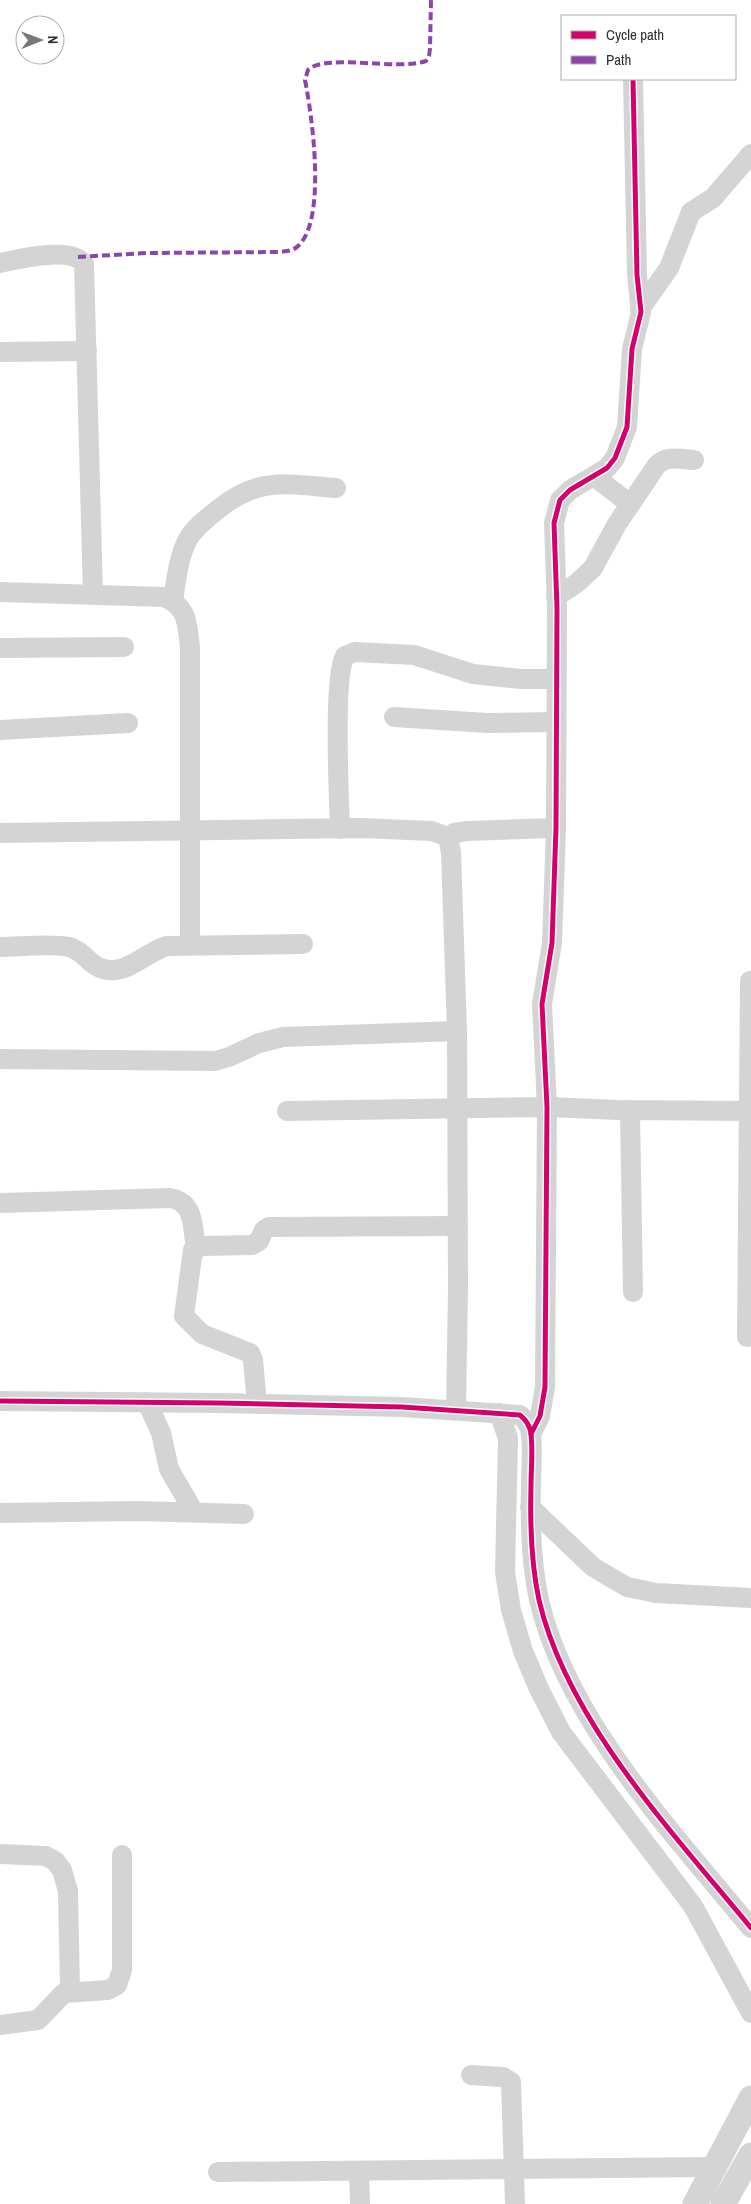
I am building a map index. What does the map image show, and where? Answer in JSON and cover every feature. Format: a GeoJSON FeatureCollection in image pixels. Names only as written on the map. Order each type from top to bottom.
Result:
{"type":"FeatureCollection","features":[{"type":"Feature","properties":{"kind":"street"},"geometry":{"type":"LineString","coordinates":[[531,1434],[540,1416],[545,1387],[547,1107],[542,1004],[552,943],[556,828],[556,597],[553,534],[555,513],[560,500],[570,490],[595,477],[607,468],[615,458],[627,427],[632,348],[640,318],[637,275],[633,80]]}},
{"type":"Feature","properties":{"kind":"street"},"geometry":{"type":"LineString","coordinates":[[640,309],[669,268],[692,212],[712,198],[751,154]]}},
{"type":"Feature","properties":{"kind":"street"},"geometry":{"type":"LineString","coordinates":[[0,263],[50,255],[71,255],[81,260],[86,272],[93,595]]}},
{"type":"Feature","properties":{"kind":"street"},"geometry":{"type":"LineString","coordinates":[[0,352],[88,351]]}},
{"type":"Feature","properties":{"kind":"street"},"geometry":{"type":"LineString","coordinates":[[556,597],[577,583],[593,568],[630,504],[663,459],[694,460]]}},
{"type":"Feature","properties":{"kind":"street"},"geometry":{"type":"LineString","coordinates":[[595,477],[630,504]]}},
{"type":"Feature","properties":{"kind":"street"},"geometry":{"type":"LineString","coordinates":[[173,601],[180,560],[187,541],[210,516],[233,497],[242,492],[272,484],[336,488]]}},
{"type":"Feature","properties":{"kind":"street"},"geometry":{"type":"LineString","coordinates":[[0,592],[164,597],[182,608],[188,624],[190,647],[190,945]]}},
{"type":"Feature","properties":{"kind":"street"},"geometry":{"type":"LineString","coordinates":[[0,648],[124,647]]}},
{"type":"Feature","properties":{"kind":"street"},"geometry":{"type":"LineString","coordinates":[[340,829],[340,668],[345,656],[355,652],[414,656],[473,674],[556,679]]}},
{"type":"Feature","properties":{"kind":"street"},"geometry":{"type":"LineString","coordinates":[[394,717],[487,723],[556,722]]}},
{"type":"Feature","properties":{"kind":"street"},"geometry":{"type":"LineString","coordinates":[[0,730],[128,724]]}},
{"type":"Feature","properties":{"kind":"street"},"geometry":{"type":"LineString","coordinates":[[0,834],[340,829],[432,830],[448,837],[461,831],[556,828]]}},
{"type":"Feature","properties":{"kind":"street"},"geometry":{"type":"LineString","coordinates":[[448,837],[451,852],[457,1031],[458,1226],[456,1410]]}},
{"type":"Feature","properties":{"kind":"street"},"geometry":{"type":"LineString","coordinates":[[0,947],[69,947],[95,966],[117,970],[158,948],[190,945],[303,944]]}},
{"type":"Feature","properties":{"kind":"street"},"geometry":{"type":"LineString","coordinates":[[747,1337],[750,981]]}},
{"type":"Feature","properties":{"kind":"street"},"geometry":{"type":"LineString","coordinates":[[0,1059],[215,1061],[229,1057],[259,1043],[283,1037],[457,1031]]}},
{"type":"Feature","properties":{"kind":"street"},"geometry":{"type":"LineString","coordinates":[[287,1111],[457,1110],[547,1107],[750,1111]]}},
{"type":"Feature","properties":{"kind":"street"},"geometry":{"type":"LineString","coordinates":[[630,1110],[633,1292]]}},
{"type":"Feature","properties":{"kind":"street"},"geometry":{"type":"LineString","coordinates":[[0,1203],[179,1199],[184,1202],[190,1211],[196,1248]]}},
{"type":"Feature","properties":{"kind":"street"},"geometry":{"type":"LineString","coordinates":[[256,1404],[254,1360],[250,1353],[202,1334],[184,1316],[191,1254],[196,1248],[252,1245],[258,1241],[264,1230],[269,1227],[458,1226]]}},
{"type":"Feature","properties":{"kind":"street"},"geometry":{"type":"LineString","coordinates":[[0,1401],[256,1404],[456,1410],[520,1415],[526,1420],[531,1434],[530,1507],[535,1574],[544,1618],[563,1666],[585,1710],[609,1750],[751,1928]]}},
{"type":"Feature","properties":{"kind":"street"},"geometry":{"type":"LineString","coordinates":[[147,1402],[161,1433],[169,1469],[194,1512]]}},
{"type":"Feature","properties":{"kind":"street"},"geometry":{"type":"LineString","coordinates":[[500,1413],[508,1438],[504,1572],[511,1610],[526,1658],[561,1732],[693,1906],[751,2013]]}},
{"type":"Feature","properties":{"kind":"street"},"geometry":{"type":"LineString","coordinates":[[530,1507],[593,1567],[627,1587],[656,1593],[751,1598]]}},
{"type":"Feature","properties":{"kind":"street"},"geometry":{"type":"LineString","coordinates":[[0,1513],[87,1511],[244,1514]]}},
{"type":"Feature","properties":{"kind":"street"},"geometry":{"type":"LineString","coordinates":[[0,1854],[46,1856],[55,1861],[62,1870],[68,1891],[70,1991]]}},
{"type":"Feature","properties":{"kind":"street"},"geometry":{"type":"LineString","coordinates":[[0,2025],[38,2020],[59,1996],[70,1991],[108,1990],[117,1985],[120,1977],[122,1855]]}},
{"type":"Feature","properties":{"kind":"street"},"geometry":{"type":"LineString","coordinates":[[471,2075],[503,2077],[511,2082],[516,2169],[515,2204]]}},
{"type":"Feature","properties":{"kind":"street"},"geometry":{"type":"LineString","coordinates":[[695,2204],[751,2098]]}},
{"type":"Feature","properties":{"kind":"street"},"geometry":{"type":"LineString","coordinates":[[723,2204],[751,2155]]}},
{"type":"Feature","properties":{"kind":"street"},"geometry":{"type":"LineString","coordinates":[[218,2172],[714,2167]]}},
{"type":"Feature","properties":{"kind":"street"},"geometry":{"type":"LineString","coordinates":[[360,2171],[360,2204]]}},
{"type":"Feature","properties":{"kind":"marked path"},"geometry":{"type":"LineString","coordinates":[[78,257],[147,253],[280,252],[296,248],[307,233],[315,191],[314,141],[305,80],[308,70],[317,65],[330,63],[413,64],[426,61],[430,49],[431,0]]}},
{"type":"Feature","properties":{"kind":"cycle path"},"geometry":{"type":"LineString","coordinates":[[531,1434],[540,1416],[545,1387],[547,1107],[542,1004],[552,943],[556,828],[557,608],[554,523],[560,500],[570,490],[607,468],[615,458],[627,427],[632,349],[641,312],[637,275],[633,80]]}},
{"type":"Feature","properties":{"kind":"cycle path"},"geometry":{"type":"LineString","coordinates":[[0,1401],[402,1407],[520,1415],[530,1428],[531,1434],[531,1529],[534,1572],[539,1600],[553,1645],[573,1689],[598,1732],[627,1774],[657,1815],[751,1928]]}}]}
